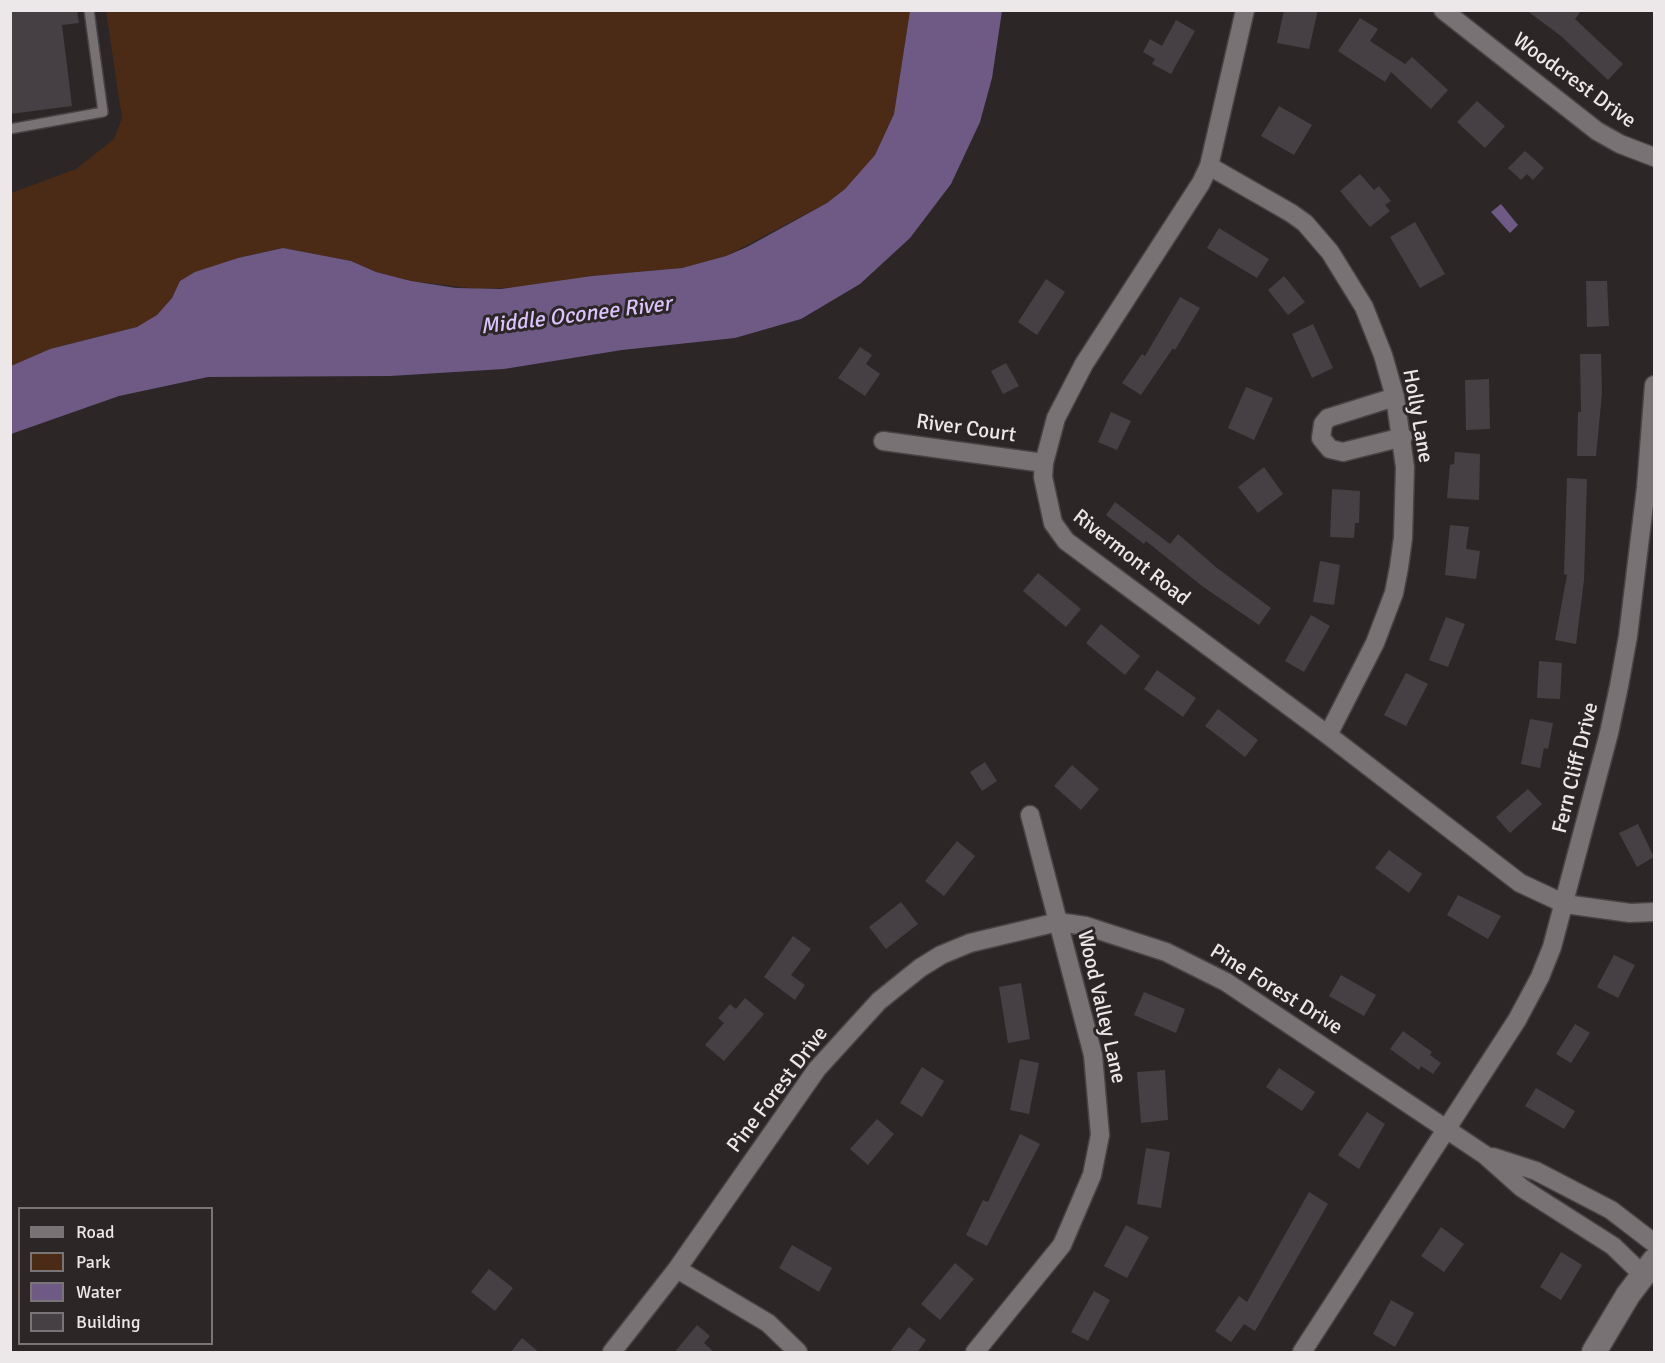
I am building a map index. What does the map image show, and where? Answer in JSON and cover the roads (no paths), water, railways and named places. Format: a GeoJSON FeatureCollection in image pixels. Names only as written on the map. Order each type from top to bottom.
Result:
{"type":"FeatureCollection","features":[{"type":"Feature","properties":{"kind":"street","name":"Rivermont Road"},"geometry":{"type":"LineString","coordinates":[[1245,10],[1209,166],[1067,394],[1056,418],[1044,463],[1046,497],[1057,531],[1066,541],[1328,735],[1520,883],[1565,904],[1630,913],[1654,912]]}},
{"type":"Feature","properties":{"kind":"street","name":"Woodcrest Drive"},"geometry":{"type":"LineString","coordinates":[[1443,10],[1597,131],[1620,144],[1654,157]]}},
{"type":"Feature","properties":{"kind":"street","name":"Holly Lane"},"geometry":{"type":"LineString","coordinates":[[1209,166],[1291,213],[1305,223],[1330,252],[1364,307],[1383,355],[1395,397],[1403,437],[1403,538],[1394,593],[1375,643],[1328,735]]}},
{"type":"Feature","properties":{"kind":"street","name":"Fern Cliff Drive"},"geometry":{"type":"LineString","coordinates":[[1448,1131],[1517,1020],[1540,977],[1565,904],[1619,686],[1628,636],[1650,488],[1654,385]]}},
{"type":"Feature","properties":{"kind":"street"},"geometry":{"type":"LineString","coordinates":[[1395,397],[1328,418],[1323,424],[1321,438],[1330,449],[1343,452],[1403,437]]}},
{"type":"Feature","properties":{"kind":"street","name":"River Court"},"geometry":{"type":"LineString","coordinates":[[883,441],[1044,463]]}},
{"type":"Feature","properties":{"kind":"street","name":"Wood Valley Lane"},"geometry":{"type":"LineString","coordinates":[[975,1353],[1062,1245],[1086,1193],[1098,1156],[1100,1114],[1093,1056],[1030,815]]}},
{"type":"Feature","properties":{"kind":"street","name":"Pine Forest Drive"},"geometry":{"type":"LineString","coordinates":[[612,1353],[677,1269],[817,1069],[891,990],[920,968],[970,943],[1058,922],[1086,926],[1134,941],[1186,961],[1226,982],[1299,1028],[1485,1155],[1522,1188],[1648,1268]]}},
{"type":"Feature","properties":{"kind":"street"},"geometry":{"type":"LineString","coordinates":[[1302,1353],[1448,1131]]}},
{"type":"Feature","properties":{"kind":"street","name":"Pine Forest Drive"},"geometry":{"type":"LineString","coordinates":[[1485,1155],[1536,1171],[1611,1210],[1654,1243]]}},
{"type":"Feature","properties":{"kind":"street"},"geometry":{"type":"LineString","coordinates":[[1594,1353],[1648,1268]]}},
{"type":"Feature","properties":{"kind":"street"},"geometry":{"type":"LineString","coordinates":[[677,1269],[768,1323],[798,1353]]}},
{"type":"Feature","properties":{"kind":"lane"},"geometry":{"type":"LineString","coordinates":[[10,129],[103,112],[89,10]]}},
{"type":"Feature","properties":{"kind":"water","name":"Middle Oconee River"},"geometry":{"type":"Polygon","coordinates":[[[910,11],[1002,11],[992,78],[980,122],[951,184],[910,238],[860,284],[801,319],[735,338],[622,350],[504,369],[390,376],[208,377],[119,396],[11,434],[11,366],[50,349],[137,327],[157,315],[172,298],[180,281],[195,272],[238,258],[283,248],[351,261],[376,272],[411,281],[456,288],[501,289],[592,276],[682,268],[726,256],[747,247],[827,203],[845,189],[875,155],[894,114],[910,11]]]}},
{"type":"Feature","properties":{"kind":"water"},"geometry":{"type":"Polygon","coordinates":[[[1501,204],[1518,225],[1510,233],[1491,212],[1501,204]]]}}]}
